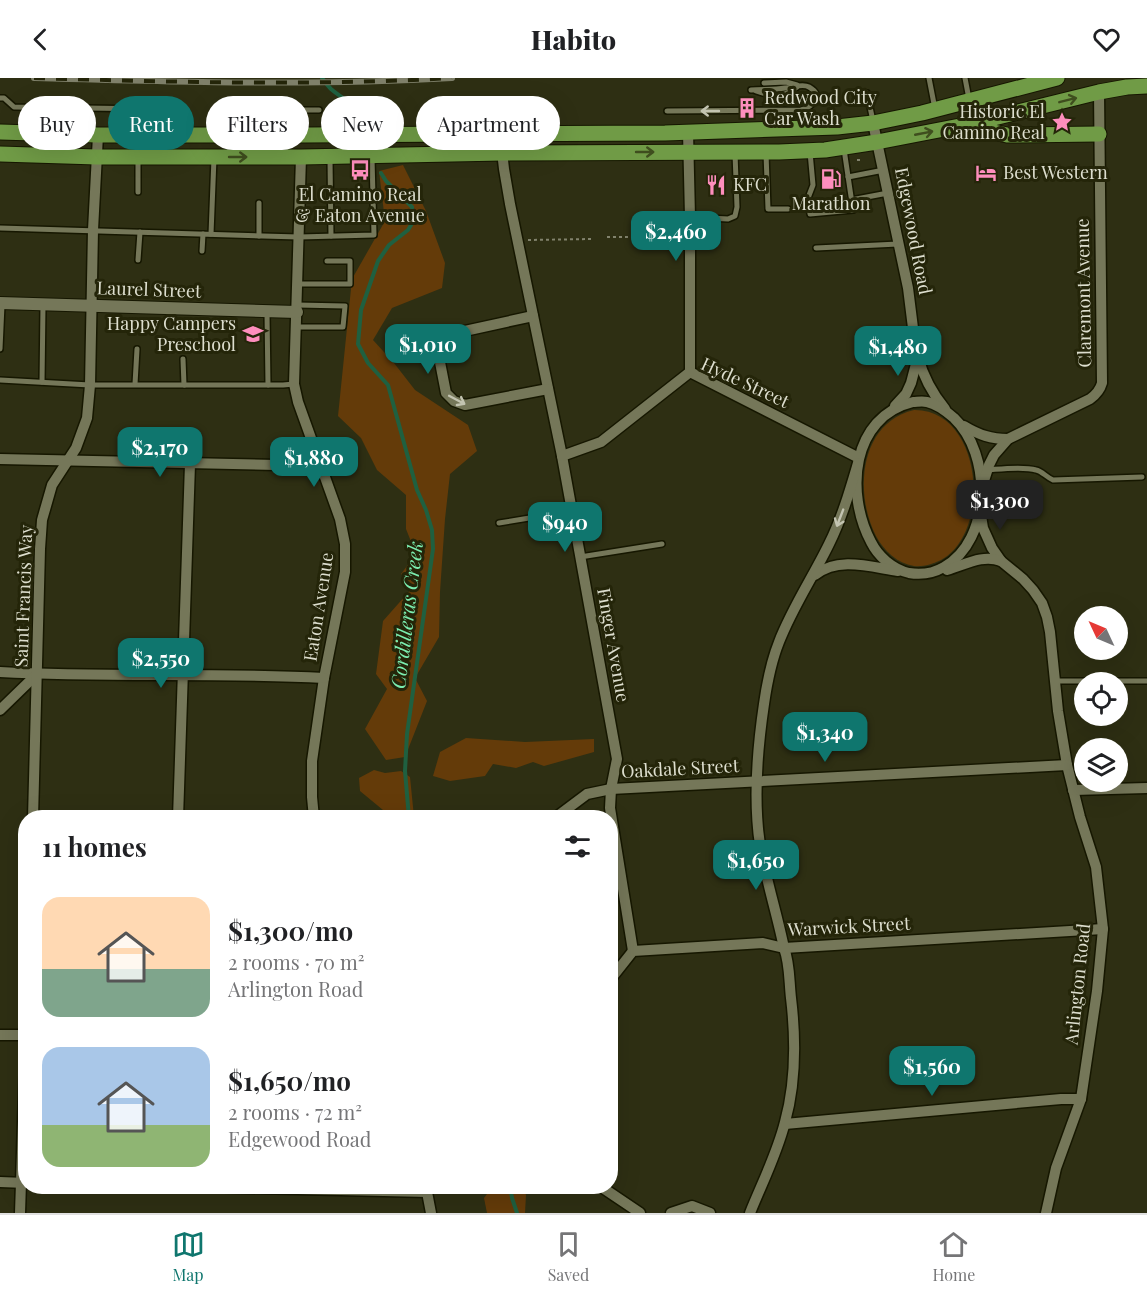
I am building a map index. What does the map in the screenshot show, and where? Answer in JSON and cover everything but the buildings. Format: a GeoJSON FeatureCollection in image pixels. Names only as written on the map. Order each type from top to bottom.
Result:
{"type":"FeatureCollection","features":[{"type":"Feature","properties":{"kind":"main road"},"geometry":{"type":"LineString","coordinates":[[560,133],[688,132],[837,127],[873,123],[936,110],[1056,78]]}},
{"type":"Feature","properties":{"kind":"main road"},"geometry":{"type":"LineString","coordinates":[[0,154],[301,158],[502,153],[809,151],[878,142],[964,125],[1099,92],[1147,86]]}},
{"type":"Feature","properties":{"kind":"main road"},"geometry":{"type":"LineString","coordinates":[[964,125],[1007,135],[1099,134]]}},
{"type":"Feature","properties":{"kind":"main road"},"geometry":{"type":"LineString","coordinates":[[0,132],[108,135]]}},
{"type":"Feature","properties":{"kind":"main road"},"geometry":{"type":"LineString","coordinates":[[309,135],[416,135]]}},
{"type":"Feature","properties":{"kind":"street","name":"Claremont Avenue"},"geometry":{"type":"LineString","coordinates":[[983,470],[1008,439],[1090,399],[1100,389],[1099,92]]}},
{"type":"Feature","properties":{"kind":"street","name":"Edgewood Road"},"geometry":{"type":"LineString","coordinates":[[873,123],[910,298],[916,360],[906,394],[889,411]]}},
{"type":"Feature","properties":{"kind":"street"},"geometry":{"type":"LineString","coordinates":[[688,132],[690,372]]}},
{"type":"Feature","properties":{"kind":"street","name":"Saint Francis Way"},"geometry":{"type":"LineString","coordinates":[[33,810],[42,520],[52,485],[76,448],[87,418],[98,135]]}},
{"type":"Feature","properties":{"kind":"street","name":"Finger Avenue"},"geometry":{"type":"LineString","coordinates":[[502,150],[510,204],[562,456],[617,759],[611,789],[610,810]]}},
{"type":"Feature","properties":{"kind":"street","name":"Eaton Avenue"},"geometry":{"type":"LineString","coordinates":[[301,158],[294,384],[298,402],[340,519],[345,544],[345,572],[324,678],[312,761],[313,810]]}},
{"type":"Feature","properties":{"kind":"street","name":"Laurel Street"},"geometry":{"type":"LineString","coordinates":[[1,303],[267,311],[297,308]]}},
{"type":"Feature","properties":{"kind":"street"},"geometry":{"type":"LineString","coordinates":[[533,316],[451,334],[440,343],[438,352],[446,393],[454,401],[465,405],[548,389]]}},
{"type":"Feature","properties":{"kind":"street","name":"Edgewood Road"},"geometry":{"type":"LineString","coordinates":[[915,347],[927,382],[949,413]]}},
{"type":"Feature","properties":{"kind":"street","name":"Hyde Street"},"geometry":{"type":"LineString","coordinates":[[562,456],[601,442],[690,372],[859,461]]}},
{"type":"Feature","properties":{"kind":"street"},"geometry":{"type":"LineString","coordinates":[[750,1213],[776,1152],[785,1124],[792,1082],[795,1038],[789,961],[760,844],[758,826],[757,760],[772,664],[789,618],[842,516],[863,444],[870,431],[878,420],[900,405],[926,402],[949,413],[959,423],[968,434],[983,470],[980,509],[976,525],[963,551],[941,569],[917,574]]}},
{"type":"Feature","properties":{"kind":"street"},"geometry":{"type":"LineString","coordinates":[[959,423],[984,437],[1008,439]]}},
{"type":"Feature","properties":{"kind":"street"},"geometry":{"type":"LineString","coordinates":[[0,459],[321,466]]}},
{"type":"Feature","properties":{"kind":"street"},"geometry":{"type":"LineString","coordinates":[[859,461],[856,489],[858,506],[866,533],[881,556],[890,565],[903,572]]}},
{"type":"Feature","properties":{"kind":"street"},"geometry":{"type":"LineString","coordinates":[[178,810],[190,464]]}},
{"type":"Feature","properties":{"kind":"street","name":"Arlington Road"},"geometry":{"type":"LineString","coordinates":[[980,509],[987,538],[1001,561],[1023,579],[1042,603],[1050,632],[1067,765],[1096,867],[1103,929],[1097,991],[1081,1099],[1056,1168],[1046,1213]]}},
{"type":"Feature","properties":{"kind":"street"},"geometry":{"type":"LineString","coordinates":[[808,582],[821,570],[838,564],[917,574],[934,573],[987,558],[1001,561]]}},
{"type":"Feature","properties":{"kind":"street"},"geometry":{"type":"LineString","coordinates":[[0,672],[324,678]]}},
{"type":"Feature","properties":{"kind":"street"},"geometry":{"type":"LineString","coordinates":[[0,710],[37,674]]}},
{"type":"Feature","properties":{"kind":"street","name":"Oakdale Street"},"geometry":{"type":"LineString","coordinates":[[566,810],[587,794],[611,789],[1067,765]]}},
{"type":"Feature","properties":{"kind":"street"},"geometry":{"type":"LineString","coordinates":[[1073,790],[1147,788]]}},
{"type":"Feature","properties":{"kind":"street","name":"Finger Avenue"},"geometry":{"type":"LineString","coordinates":[[618,858],[633,951]]}},
{"type":"Feature","properties":{"kind":"street","name":"Warwick Street"},"geometry":{"type":"LineString","coordinates":[[633,951],[763,943],[784,948],[1103,929]]}},
{"type":"Feature","properties":{"kind":"street"},"geometry":{"type":"LineString","coordinates":[[618,970],[633,951]]}},
{"type":"Feature","properties":{"kind":"street"},"geometry":{"type":"LineString","coordinates":[[0,1035],[18,1035]]}},
{"type":"Feature","properties":{"kind":"street"},"geometry":{"type":"LineString","coordinates":[[785,1124],[1081,1099]]}},
{"type":"Feature","properties":{"kind":"street"},"geometry":{"type":"LineString","coordinates":[[0,1182],[18,1183]]}},
{"type":"Feature","properties":{"kind":"street"},"geometry":{"type":"LineString","coordinates":[[20,1213],[22,1194]]}},
{"type":"Feature","properties":{"kind":"street"},"geometry":{"type":"LineString","coordinates":[[427,1194],[431,1213]]}},
{"type":"Feature","properties":{"kind":"street"},"geometry":{"type":"LineString","coordinates":[[612,1194],[640,1213]]}},
{"type":"Feature","properties":{"kind":"street"},"geometry":{"type":"LineString","coordinates":[[671,1213],[692,1206],[710,1213]]}},
{"type":"Feature","properties":{"kind":"lane"},"geometry":{"type":"LineString","coordinates":[[929,78],[936,110]]}},
{"type":"Feature","properties":{"kind":"lane"},"geometry":{"type":"LineString","coordinates":[[965,78],[969,101]]}},
{"type":"Feature","properties":{"kind":"lane"},"geometry":{"type":"LineString","coordinates":[[667,111],[801,110],[814,103],[816,96],[809,87],[786,82],[764,83]]}},
{"type":"Feature","properties":{"kind":"lane"},"geometry":{"type":"LineString","coordinates":[[751,90],[798,86]]}},
{"type":"Feature","properties":{"kind":"lane"},"geometry":{"type":"LineString","coordinates":[[867,93],[873,123]]}},
{"type":"Feature","properties":{"kind":"lane"},"geometry":{"type":"LineString","coordinates":[[0,98],[4,98],[14,107],[108,108]]}},
{"type":"Feature","properties":{"kind":"lane"},"geometry":{"type":"LineString","coordinates":[[309,111],[319,111]]}},
{"type":"Feature","properties":{"kind":"lane"},"geometry":{"type":"LineString","coordinates":[[809,151],[813,185],[808,198],[810,214],[853,210],[844,147]]}},
{"type":"Feature","properties":{"kind":"lane"},"geometry":{"type":"LineString","coordinates":[[690,217],[728,219],[735,216],[737,207],[735,151]]}},
{"type":"Feature","properties":{"kind":"lane"},"geometry":{"type":"LineString","coordinates":[[766,152],[768,209],[788,209]]}},
{"type":"Feature","properties":{"kind":"lane"},"geometry":{"type":"LineString","coordinates":[[0,228],[299,237],[374,235],[372,156]]}},
{"type":"Feature","properties":{"kind":"lane"},"geometry":{"type":"LineString","coordinates":[[138,157],[138,192]]}},
{"type":"Feature","properties":{"kind":"lane"},"geometry":{"type":"LineString","coordinates":[[212,234],[214,157]]}},
{"type":"Feature","properties":{"kind":"lane"},"geometry":{"type":"LineString","coordinates":[[330,157],[331,236]]}},
{"type":"Feature","properties":{"kind":"lane"},"geometry":{"type":"LineString","coordinates":[[848,177],[884,170]]}},
{"type":"Feature","properties":{"kind":"lane"},"geometry":{"type":"LineString","coordinates":[[851,200],[888,193]]}},
{"type":"Feature","properties":{"kind":"lane"},"geometry":{"type":"LineString","coordinates":[[259,203],[259,236]]}},
{"type":"Feature","properties":{"kind":"lane"},"geometry":{"type":"LineString","coordinates":[[138,260],[140,232]]}},
{"type":"Feature","properties":{"kind":"lane"},"geometry":{"type":"LineString","coordinates":[[202,251],[203,234]]}},
{"type":"Feature","properties":{"kind":"lane"},"geometry":{"type":"LineString","coordinates":[[816,248],[900,244]]}},
{"type":"Feature","properties":{"kind":"lane"},"geometry":{"type":"LineString","coordinates":[[297,284],[350,284],[350,261],[327,261]]}},
{"type":"Feature","properties":{"kind":"lane"},"geometry":{"type":"LineString","coordinates":[[0,349],[1,303]]}},
{"type":"Feature","properties":{"kind":"lane"},"geometry":{"type":"LineString","coordinates":[[42,382],[43,304]]}},
{"type":"Feature","properties":{"kind":"lane"},"geometry":{"type":"LineString","coordinates":[[296,327],[344,327],[345,306],[297,308]]}},
{"type":"Feature","properties":{"kind":"lane"},"geometry":{"type":"LineString","coordinates":[[267,311],[268,385]]}},
{"type":"Feature","properties":{"kind":"lane"},"geometry":{"type":"LineString","coordinates":[[135,384],[137,349]]}},
{"type":"Feature","properties":{"kind":"lane"},"geometry":{"type":"LineString","coordinates":[[183,359],[184,384]]}},
{"type":"Feature","properties":{"kind":"lane"},"geometry":{"type":"LineString","coordinates":[[0,380],[90,385],[294,384]]}},
{"type":"Feature","properties":{"kind":"lane"},"geometry":{"type":"LineString","coordinates":[[983,470],[1020,468],[1038,470],[1053,480],[1142,477]]}},
{"type":"Feature","properties":{"kind":"lane"},"geometry":{"type":"LineString","coordinates":[[499,523],[572,511]]}},
{"type":"Feature","properties":{"kind":"lane"},"geometry":{"type":"LineString","coordinates":[[580,557],[662,544]]}},
{"type":"Feature","properties":{"kind":"lane"},"geometry":{"type":"LineString","coordinates":[[1055,681],[1147,681]]}},
{"type":"Feature","properties":{"kind":"path"},"geometry":{"type":"LineString","coordinates":[[607,237],[674,237]]}},
{"type":"Feature","properties":{"kind":"path"},"geometry":{"type":"LineString","coordinates":[[528,240],[592,239]]}},
{"type":"Feature","properties":{"kind":"shaded area"},"geometry":{"type":"Polygon","coordinates":[[[403,165],[426,211],[445,263],[442,288],[392,308],[373,340],[415,390],[468,425],[477,451],[450,474],[440,592],[439,637],[415,678],[427,701],[405,757],[386,760],[365,729],[387,689],[376,674],[383,621],[414,586],[401,574],[416,554],[406,529],[406,495],[377,470],[361,438],[338,416],[352,279],[385,221],[379,171],[403,165]]]}},
{"type":"Feature","properties":{"kind":"shaded area"},"geometry":{"type":"Polygon","coordinates":[[[914,410],[937,415],[954,429],[966,449],[972,474],[973,500],[968,524],[958,545],[941,560],[918,566],[897,559],[879,541],[869,519],[864,481],[866,462],[872,444],[882,429],[896,417],[914,410]]]}},
{"type":"Feature","properties":{"kind":"shaded area"},"geometry":{"type":"Polygon","coordinates":[[[466,738],[525,742],[594,739],[594,752],[544,766],[533,762],[516,768],[493,764],[485,776],[450,781],[433,776],[440,752],[466,738]]]}},
{"type":"Feature","properties":{"kind":"shaded area"},"geometry":{"type":"Polygon","coordinates":[[[374,770],[385,773],[401,771],[410,777],[413,810],[383,810],[360,791],[359,778],[374,770]]]}},
{"type":"Feature","properties":{"kind":"shaded area"},"geometry":{"type":"Polygon","coordinates":[[[487,1194],[526,1194],[525,1213],[487,1213],[484,1198],[487,1194]]]}},
{"type":"Feature","properties":{"kind":"waterway","name":"Cordilleras Creek"},"geometry":{"type":"LineString","coordinates":[[322,78],[340,96]]}},
{"type":"Feature","properties":{"kind":"waterway","name":"Cordilleras Creek"},"geometry":{"type":"LineString","coordinates":[[381,173],[412,207],[414,220],[408,230],[389,245],[378,261],[361,310],[358,344],[368,363],[388,385],[417,490],[432,530],[433,549],[407,734],[405,771],[408,810]]}},
{"type":"Feature","properties":{"kind":"waterway","name":"Cordilleras Creek"},"geometry":{"type":"LineString","coordinates":[[511,1194],[517,1213]]}},
{"type":"Feature","properties":{"kind":"railway"},"geometry":{"type":"LineString","coordinates":[[34,78],[296,83],[452,78]]}},
{"type":"Feature","properties":{"kind":"place","name":"Redwood City Car Wash"},"geometry":{"type":"Point","coordinates":[747,108]}},
{"type":"Feature","properties":{"kind":"place","name":"Historic El Camino Real"},"geometry":{"type":"Point","coordinates":[1062,122]}},
{"type":"Feature","properties":{"kind":"place","name":"El Camino Real & Eaton Avenue"},"geometry":{"type":"Point","coordinates":[360,170]}},
{"type":"Feature","properties":{"kind":"place","name":"Best Western"},"geometry":{"type":"Point","coordinates":[986,173]}},
{"type":"Feature","properties":{"kind":"place","name":"Marathon"},"geometry":{"type":"Point","coordinates":[831,179]}},
{"type":"Feature","properties":{"kind":"place","name":"KFC"},"geometry":{"type":"Point","coordinates":[716,185]}},
{"type":"Feature","properties":{"kind":"place","name":"Happy Campers Preschool"},"geometry":{"type":"Point","coordinates":[253,334]}}]}
